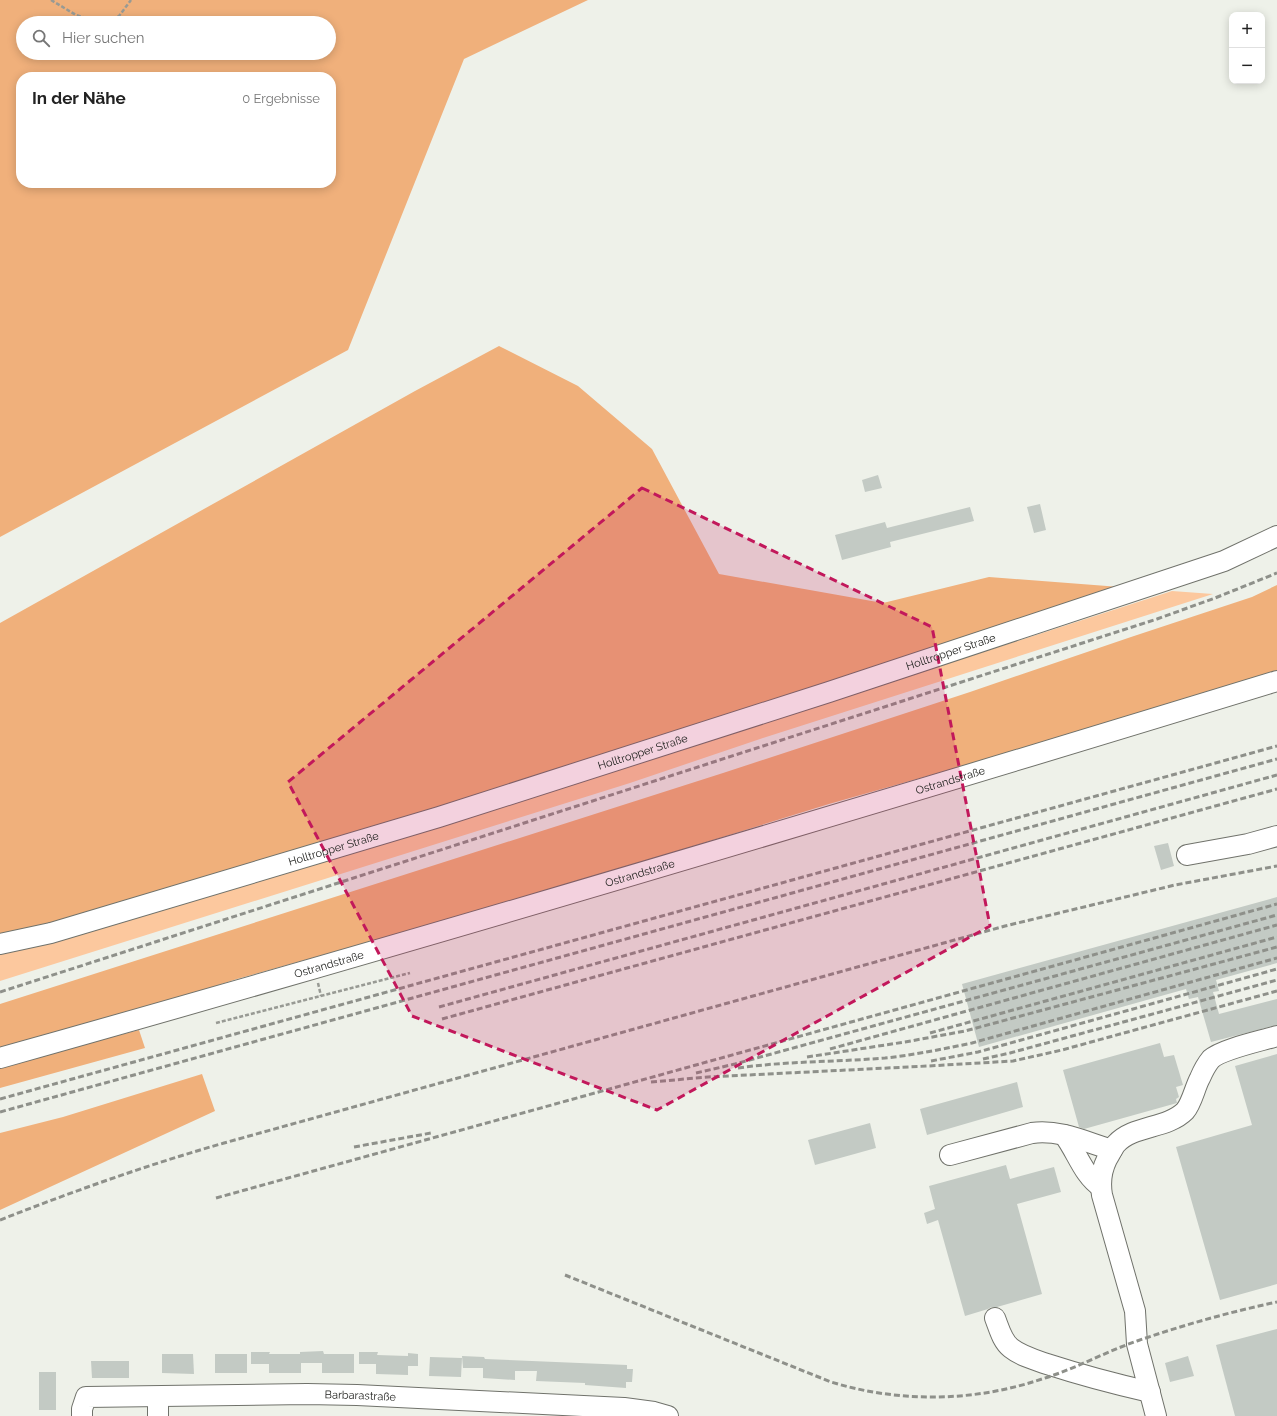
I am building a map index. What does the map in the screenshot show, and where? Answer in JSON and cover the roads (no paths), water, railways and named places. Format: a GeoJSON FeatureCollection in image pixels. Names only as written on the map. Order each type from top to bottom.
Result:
{"type":"FeatureCollection","features":[{"type":"Feature","properties":{"kind":"street","name":"Holltropper Straße"},"geometry":{"type":"LineString","coordinates":[[0,944],[59,930],[439,817],[829,692],[1224,561],[1277,536]]}},
{"type":"Feature","properties":{"kind":"street","name":"Ostrandstraße"},"geometry":{"type":"LineString","coordinates":[[0,1058],[256,986],[802,825],[1277,681]]}},
{"type":"Feature","properties":{"kind":"street"},"geometry":{"type":"LineString","coordinates":[[1187,855],[1248,844],[1277,836]]}},
{"type":"Feature","properties":{"kind":"street"},"geometry":{"type":"LineString","coordinates":[[1156,1416],[1137,1344],[1135,1311],[1101,1187],[1102,1170],[1117,1143],[1127,1136],[1169,1121],[1186,1110],[1204,1068],[1211,1059],[1218,1054],[1277,1036]]}},
{"type":"Feature","properties":{"kind":"street"},"geometry":{"type":"LineString","coordinates":[[950,1155],[1032,1133],[1045,1132],[1064,1135],[1112,1150]]}},
{"type":"Feature","properties":{"kind":"street"},"geometry":{"type":"LineString","coordinates":[[1064,1135],[1090,1178],[1101,1187]]}},
{"type":"Feature","properties":{"kind":"street"},"geometry":{"type":"LineString","coordinates":[[995,1318],[1006,1343],[1018,1352],[1066,1370],[1117,1385],[1150,1392]]}},
{"type":"Feature","properties":{"kind":"street","name":"Barbarastraße"},"geometry":{"type":"LineString","coordinates":[[82,1416],[82,1408],[86,1397],[158,1406],[292,1395],[357,1395],[624,1408],[661,1414]]}},
{"type":"Feature","properties":{"kind":"railway"},"geometry":{"type":"LineString","coordinates":[[0,992],[1157,619],[1277,573]]}},
{"type":"Feature","properties":{"kind":"railway"},"geometry":{"type":"LineString","coordinates":[[0,1099],[1277,746]]}},
{"type":"Feature","properties":{"kind":"railway"},"geometry":{"type":"LineString","coordinates":[[0,1112],[1277,759]]}},
{"type":"Feature","properties":{"kind":"railway"},"geometry":{"type":"LineString","coordinates":[[439,1007],[1277,775]]}},
{"type":"Feature","properties":{"kind":"railway"},"geometry":{"type":"LineString","coordinates":[[442,1019],[1277,789]]}},
{"type":"Feature","properties":{"kind":"railway"},"geometry":{"type":"LineString","coordinates":[[0,1220],[111,1179],[224,1143],[1005,926],[1175,885],[1277,866]]}},
{"type":"Feature","properties":{"kind":"railway"},"geometry":{"type":"LineString","coordinates":[[216,1198],[1277,904]]}},
{"type":"Feature","properties":{"kind":"railway"},"geometry":{"type":"LineString","coordinates":[[696,1073],[735,1064],[1277,915]]}},
{"type":"Feature","properties":{"kind":"railway"},"geometry":{"type":"LineString","coordinates":[[830,1049],[1277,925]]}},
{"type":"Feature","properties":{"kind":"railway"},"geometry":{"type":"LineString","coordinates":[[930,1033],[1277,937]]}},
{"type":"Feature","properties":{"kind":"railway"},"geometry":{"type":"LineString","coordinates":[[807,1057],[965,1031],[1277,947]]}},
{"type":"Feature","properties":{"kind":"railway"},"geometry":{"type":"LineString","coordinates":[[738,1068],[775,1064],[885,1058],[918,1054],[972,1043],[1277,958]]}},
{"type":"Feature","properties":{"kind":"railway"},"geometry":{"type":"LineString","coordinates":[[931,1061],[978,1052],[1277,969]]}},
{"type":"Feature","properties":{"kind":"railway"},"geometry":{"type":"LineString","coordinates":[[983,1059],[1010,1053],[1277,980]]}},
{"type":"Feature","properties":{"kind":"railway"},"geometry":{"type":"LineString","coordinates":[[651,1082],[708,1077],[1013,1061],[1062,1050],[1277,991]]}},
{"type":"Feature","properties":{"kind":"railway"},"geometry":{"type":"LineString","coordinates":[[354,1147],[431,1133]]}},
{"type":"Feature","properties":{"kind":"railway"},"geometry":{"type":"LineString","coordinates":[[565,1275],[831,1382],[884,1394],[910,1396],[964,1396],[1016,1387],[1054,1375],[1125,1345],[1154,1335],[1207,1319],[1277,1302]]}}]}
